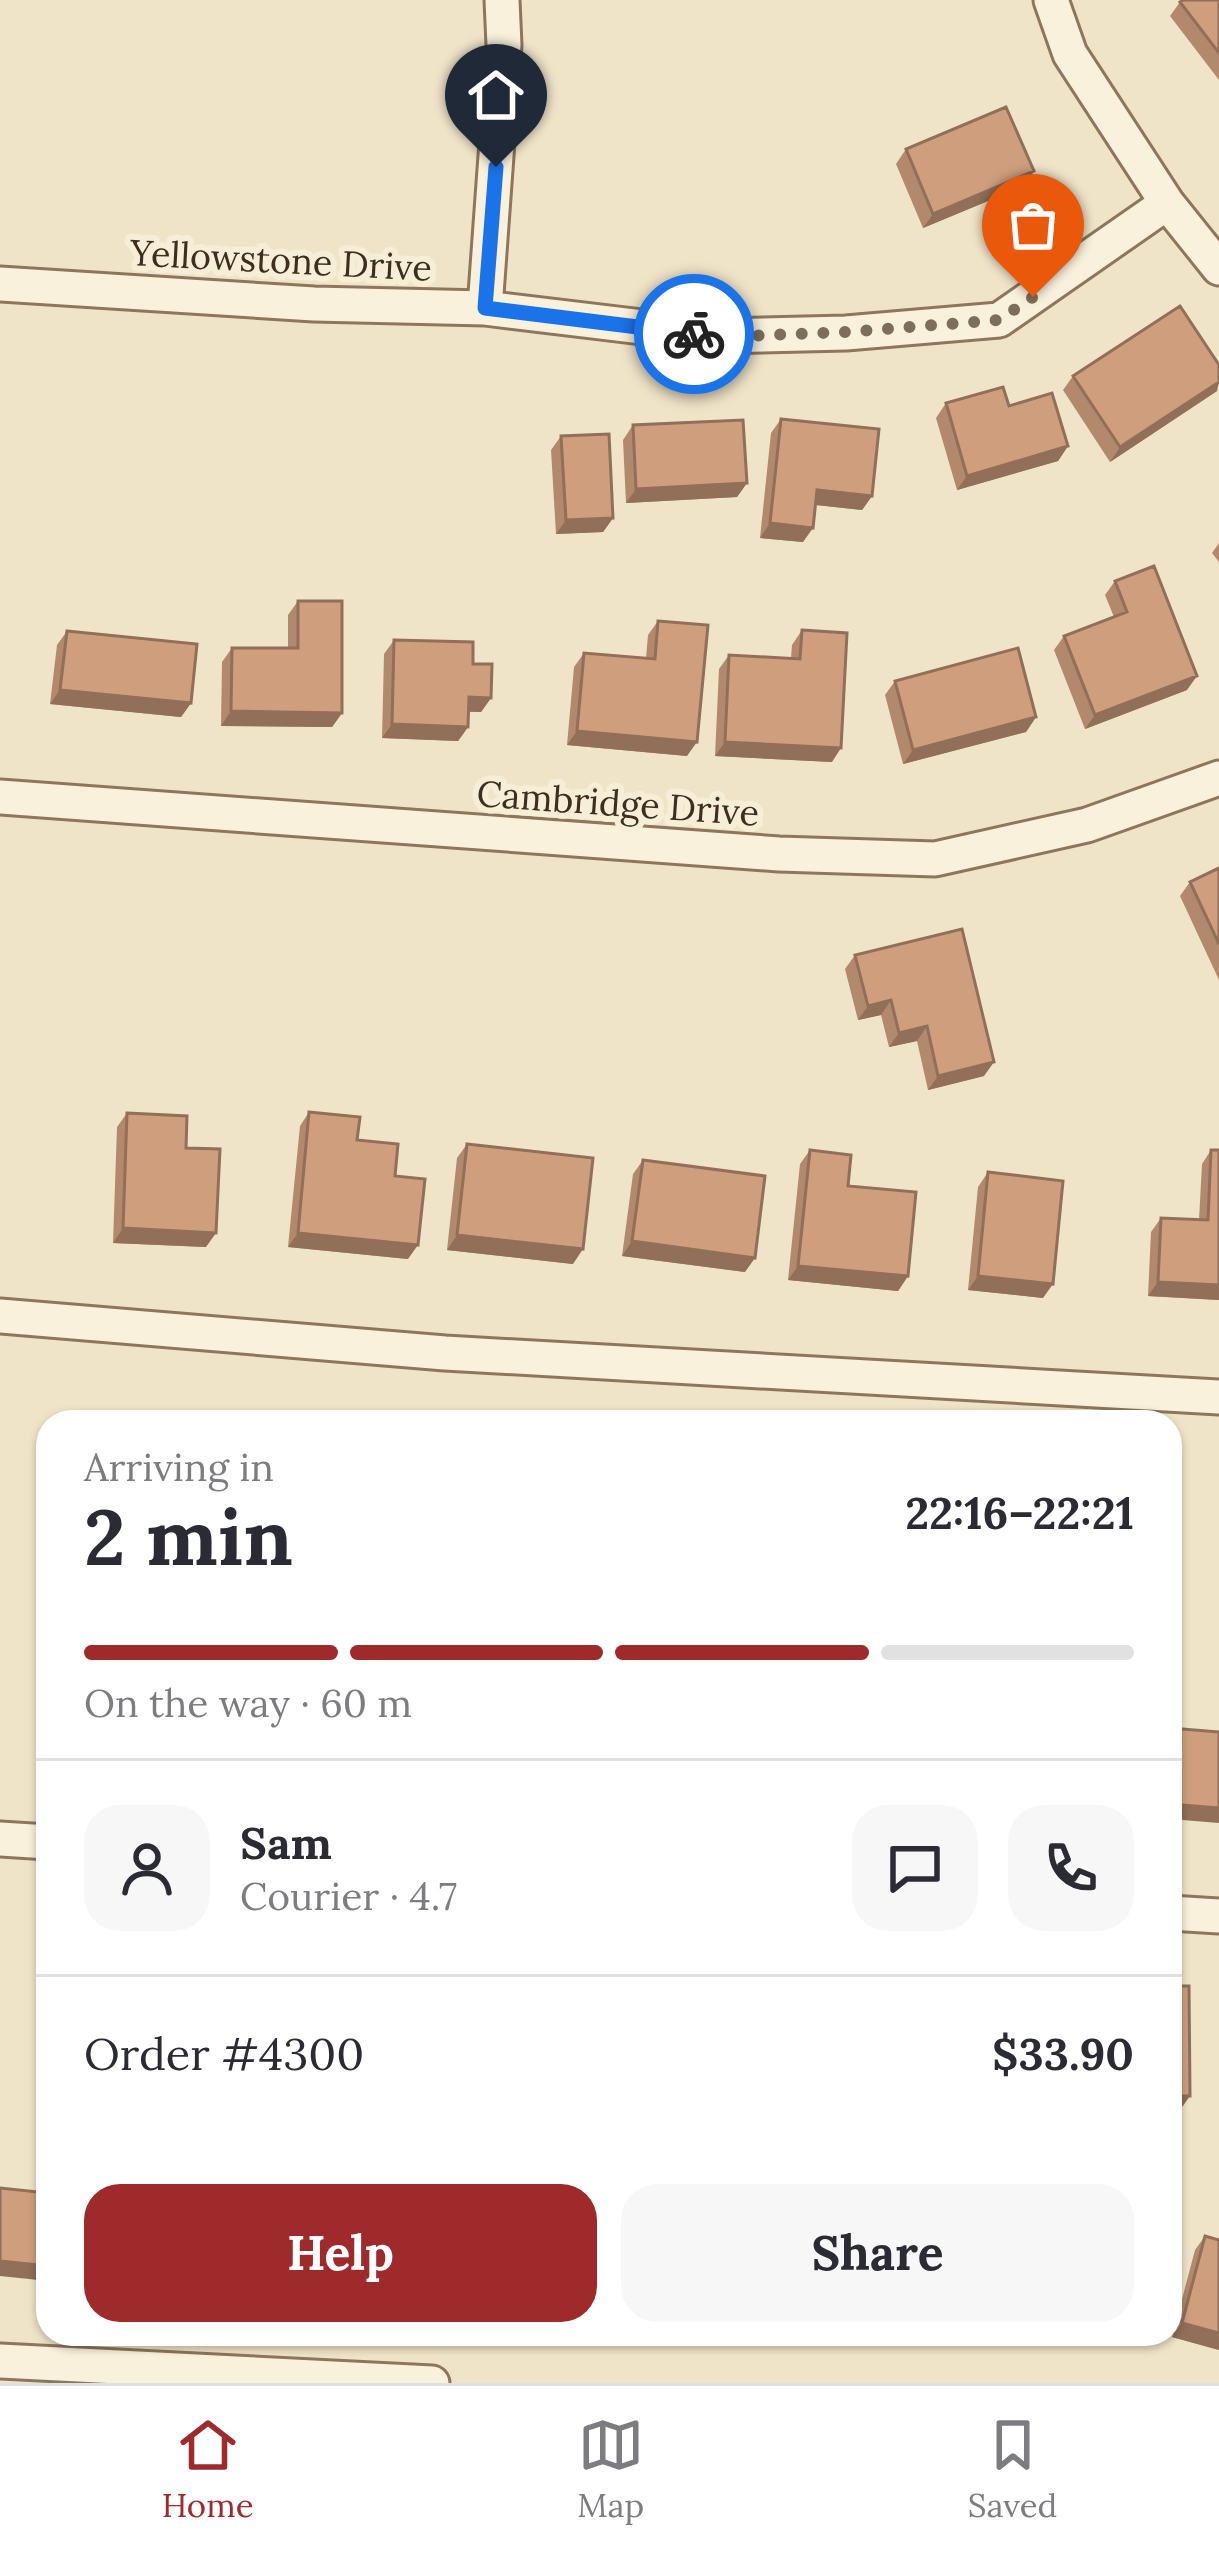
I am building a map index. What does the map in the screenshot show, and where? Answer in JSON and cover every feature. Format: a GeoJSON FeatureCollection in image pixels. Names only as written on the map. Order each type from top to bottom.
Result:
{"type":"FeatureCollection","features":[{"type":"Feature","properties":{"kind":"street"},"geometry":{"type":"LineString","coordinates":[[485,308],[504,46],[502,0]]}},
{"type":"Feature","properties":{"kind":"street"},"geometry":{"type":"LineString","coordinates":[[1051,0],[1070,54],[1167,203],[1219,268]]}},
{"type":"Feature","properties":{"kind":"street","name":"Yellowstone Drive"},"geometry":{"type":"LineString","coordinates":[[0,284],[314,304],[485,308],[717,337],[846,332],[999,320],[1167,203]]}},
{"type":"Feature","properties":{"kind":"street","name":"Cambridge Drive"},"geometry":{"type":"LineString","coordinates":[[0,796],[778,854],[935,859],[1087,825],[1219,778]]}},
{"type":"Feature","properties":{"kind":"street"},"geometry":{"type":"LineString","coordinates":[[0,1316],[445,1353],[1219,1397]]}},
{"type":"Feature","properties":{"kind":"street"},"geometry":{"type":"LineString","coordinates":[[0,1838],[36,1840]]}},
{"type":"Feature","properties":{"kind":"street"},"geometry":{"type":"LineString","coordinates":[[1182,1913],[1219,1916]]}},
{"type":"Feature","properties":{"kind":"street"},"geometry":{"type":"LineString","coordinates":[[0,2361],[432,2383]]}},
{"type":"Feature","properties":{"kind":"building"},"geometry":{"type":"Polygon","coordinates":[[[1219,0],[1219,53],[1180,2],[1219,0]]]}},
{"type":"Feature","properties":{"kind":"building"},"geometry":{"type":"Polygon","coordinates":[[[1006,107],[1034,171],[933,214],[906,149],[1006,107]]]}},
{"type":"Feature","properties":{"kind":"building"},"geometry":{"type":"Polygon","coordinates":[[[1180,306],[1219,365],[1219,382],[1120,447],[1073,376],[1180,306]]]}},
{"type":"Feature","properties":{"kind":"building"},"geometry":{"type":"Polygon","coordinates":[[[1003,387],[1009,406],[1052,393],[1068,446],[967,476],[946,403],[1003,387]]]}},
{"type":"Feature","properties":{"kind":"building"},"geometry":{"type":"Polygon","coordinates":[[[781,419],[879,429],[872,496],[817,490],[813,528],[770,523],[781,419]]]}},
{"type":"Feature","properties":{"kind":"building"},"geometry":{"type":"Polygon","coordinates":[[[743,420],[747,483],[636,489],[633,425],[743,420]]]}},
{"type":"Feature","properties":{"kind":"building"},"geometry":{"type":"Polygon","coordinates":[[[609,434],[613,518],[566,520],[561,436],[609,434]]]}},
{"type":"Feature","properties":{"kind":"building"},"geometry":{"type":"Polygon","coordinates":[[[1154,566],[1197,676],[1095,715],[1064,636],[1127,612],[1115,581],[1154,566]]]}},
{"type":"Feature","properties":{"kind":"building"},"geometry":{"type":"Polygon","coordinates":[[[298,601],[342,601],[342,713],[231,711],[232,648],[298,648],[298,601]]]}},
{"type":"Feature","properties":{"kind":"building"},"geometry":{"type":"Polygon","coordinates":[[[658,621],[708,625],[697,742],[577,731],[584,653],[655,659],[658,621]]]}},
{"type":"Feature","properties":{"kind":"building"},"geometry":{"type":"Polygon","coordinates":[[[802,630],[847,633],[841,748],[725,742],[729,655],[800,659],[802,630]]]}},
{"type":"Feature","properties":{"kind":"building"},"geometry":{"type":"Polygon","coordinates":[[[67,631],[197,644],[191,703],[60,690],[67,631]]]}},
{"type":"Feature","properties":{"kind":"building"},"geometry":{"type":"Polygon","coordinates":[[[394,640],[473,642],[473,664],[492,664],[491,698],[469,697],[468,727],[392,724],[394,640]]]}},
{"type":"Feature","properties":{"kind":"building"},"geometry":{"type":"Polygon","coordinates":[[[1018,648],[1036,717],[913,750],[895,681],[1018,648]]]}},
{"type":"Feature","properties":{"kind":"building"},"geometry":{"type":"Polygon","coordinates":[[[1219,868],[1219,944],[1190,882],[1219,868]]]}},
{"type":"Feature","properties":{"kind":"building"},"geometry":{"type":"Polygon","coordinates":[[[962,929],[994,1062],[938,1076],[927,1026],[899,1033],[891,1000],[868,1006],[855,955],[962,929]]]}},
{"type":"Feature","properties":{"kind":"building"},"geometry":{"type":"Polygon","coordinates":[[[309,1112],[360,1117],[357,1140],[398,1144],[395,1176],[425,1179],[418,1245],[298,1233],[309,1112]]]}},
{"type":"Feature","properties":{"kind":"building"},"geometry":{"type":"Polygon","coordinates":[[[127,1113],[187,1116],[186,1148],[220,1149],[216,1233],[123,1228],[127,1113]]]}},
{"type":"Feature","properties":{"kind":"building"},"geometry":{"type":"Polygon","coordinates":[[[467,1144],[593,1158],[583,1249],[457,1235],[467,1144]]]}},
{"type":"Feature","properties":{"kind":"building"},"geometry":{"type":"Polygon","coordinates":[[[810,1150],[851,1155],[848,1186],[916,1192],[908,1276],[798,1266],[810,1150]]]}},
{"type":"Feature","properties":{"kind":"building"},"geometry":{"type":"Polygon","coordinates":[[[1211,1150],[1219,1150],[1219,1285],[1158,1282],[1161,1218],[1208,1220],[1211,1150]]]}},
{"type":"Feature","properties":{"kind":"building"},"geometry":{"type":"Polygon","coordinates":[[[643,1160],[765,1176],[755,1258],[632,1241],[643,1160]]]}},
{"type":"Feature","properties":{"kind":"building"},"geometry":{"type":"Polygon","coordinates":[[[988,1172],[1063,1181],[1053,1284],[978,1276],[988,1172]]]}},
{"type":"Feature","properties":{"kind":"building"},"geometry":{"type":"Polygon","coordinates":[[[1182,1729],[1219,1732],[1219,1808],[1182,1805],[1182,1729]]]}},
{"type":"Feature","properties":{"kind":"building"},"geometry":{"type":"Polygon","coordinates":[[[1182,1986],[1189,1986],[1190,2096],[1182,2096],[1182,1986]]]}},
{"type":"Feature","properties":{"kind":"building"},"geometry":{"type":"Polygon","coordinates":[[[0,2188],[36,2192],[36,2265],[0,2261],[0,2188]]]}},
{"type":"Feature","properties":{"kind":"building"},"geometry":{"type":"Polygon","coordinates":[[[1205,2236],[1219,2240],[1219,2333],[1182,2323],[1205,2236]]]}},
{"type":"Feature","properties":{"kind":"way so far"},"geometry":{"type":"LineString","coordinates":[[694,334],[846,332],[999,320],[1033,297]]}},
{"type":"Feature","properties":{"kind":"route"},"geometry":{"type":"LineString","coordinates":[[496,167],[485,308],[694,334]]}}]}
